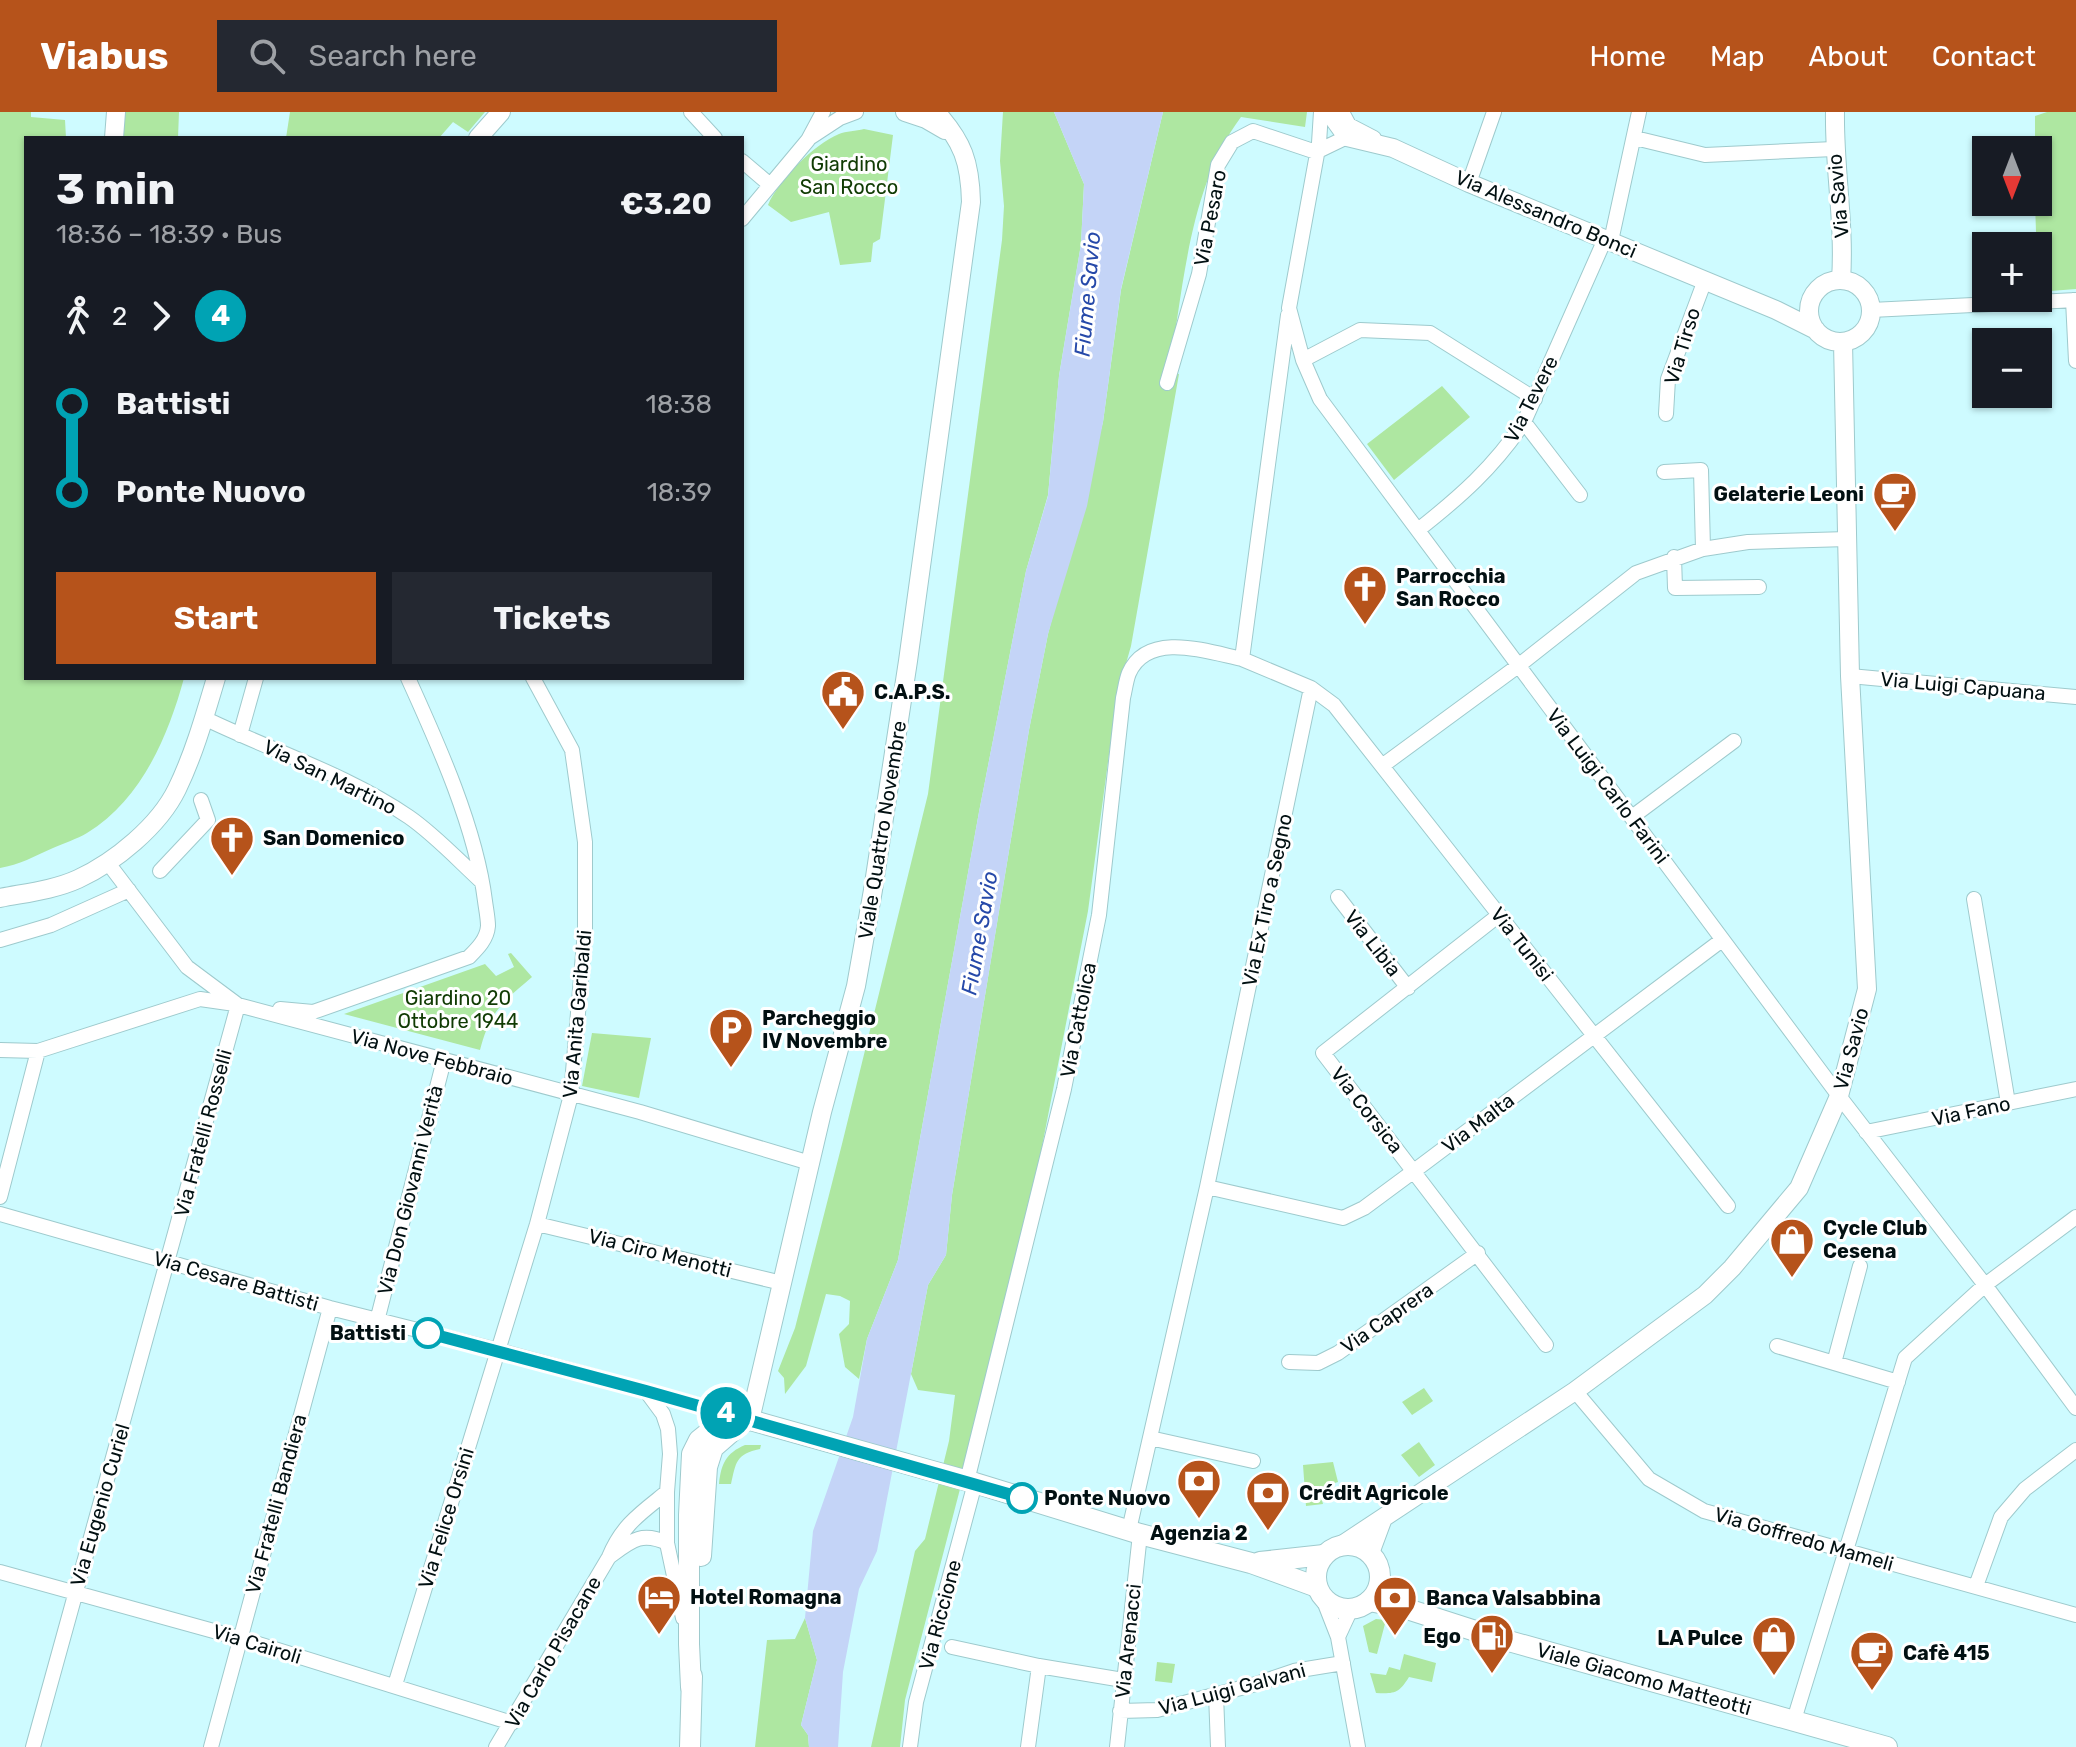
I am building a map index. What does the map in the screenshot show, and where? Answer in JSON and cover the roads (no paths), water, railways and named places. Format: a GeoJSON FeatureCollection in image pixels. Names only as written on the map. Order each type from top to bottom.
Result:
{"type":"FeatureCollection","features":[{"type":"Feature","properties":{"kind":"main road"},"geometry":{"type":"LineString","coordinates":[[690,1747],[691,1687],[707,1467],[713,1448],[720,1440],[750,1420]]}},
{"type":"Feature","properties":{"kind":"main road"},"geometry":{"type":"LineString","coordinates":[[691,1687],[689,1503],[692,1454],[699,1440],[709,1432],[750,1420],[971,1477],[1134,1532],[1251,1563],[1320,1592],[1338,1607],[1360,1605],[1379,1586],[1375,1562]]}},
{"type":"Feature","properties":{"kind":"main road"},"geometry":{"type":"LineString","coordinates":[[1251,1563],[1324,1555],[1342,1545],[1361,1547],[1375,1562],[1401,1607]]}},
{"type":"Feature","properties":{"kind":"main road"},"geometry":{"type":"LineString","coordinates":[[1320,1592],[1316,1570],[1324,1555]]}},
{"type":"Feature","properties":{"kind":"main road","name":"Viale Giacomo Matteotti"},"geometry":{"type":"LineString","coordinates":[[1360,1605],[1401,1607],[1491,1636],[1794,1720],[1826,1739],[1887,1747]]}},
{"type":"Feature","properties":{"kind":"street"},"geometry":{"type":"LineString","coordinates":[[114,136],[116,112]]}},
{"type":"Feature","properties":{"kind":"street"},"geometry":{"type":"LineString","coordinates":[[480,136],[501,112]]}},
{"type":"Feature","properties":{"kind":"street"},"geometry":{"type":"LineString","coordinates":[[691,112],[713,136]]}},
{"type":"Feature","properties":{"kind":"street"},"geometry":{"type":"LineString","coordinates":[[744,216],[808,140],[823,112]]}},
{"type":"Feature","properties":{"kind":"street"},"geometry":{"type":"LineString","coordinates":[[808,140],[840,118],[856,112]]}},
{"type":"Feature","properties":{"kind":"street"},"geometry":{"type":"LineString","coordinates":[[905,112],[926,119],[957,138]]}},
{"type":"Feature","properties":{"kind":"street","name":"Viale Quattro Novembre"},"geometry":{"type":"LineString","coordinates":[[750,1420],[810,1163],[856,986],[908,661],[971,202],[968,164],[957,138],[936,112]]}},
{"type":"Feature","properties":{"kind":"street","name":"Via Luigi Carlo Farini"},"geometry":{"type":"LineString","coordinates":[[1321,112],[1289,308],[1303,360],[1320,399],[1722,940],[2076,1408]]}},
{"type":"Feature","properties":{"kind":"street"},"geometry":{"type":"LineString","coordinates":[[1316,152],[1347,137],[1329,112]]}},
{"type":"Feature","properties":{"kind":"street"},"geometry":{"type":"LineString","coordinates":[[1342,112],[1349,125],[1393,148]]}},
{"type":"Feature","properties":{"kind":"street"},"geometry":{"type":"LineString","coordinates":[[1469,183],[1494,112]]}},
{"type":"Feature","properties":{"kind":"street","name":"Via Tevere"},"geometry":{"type":"LineString","coordinates":[[1418,530],[1465,494],[1507,448],[1524,422],[1608,240],[1639,112]]}},
{"type":"Feature","properties":{"kind":"street","name":"Via Savio"},"geometry":{"type":"LineString","coordinates":[[1835,112],[1834,149],[1843,252],[1841,280]]}},
{"type":"Feature","properties":{"kind":"street","name":"Via Pesaro"},"geometry":{"type":"LineString","coordinates":[[1167,383],[1199,274],[1218,165],[1232,142],[1253,131],[1316,152]]}},
{"type":"Feature","properties":{"kind":"street","name":"Via Alessandro Bonci"},"geometry":{"type":"LineString","coordinates":[[1347,137],[1393,148],[1469,183],[1776,310],[1818,332]]}},
{"type":"Feature","properties":{"kind":"street"},"geometry":{"type":"LineString","coordinates":[[1635,138],[1705,155],[1834,149]]}},
{"type":"Feature","properties":{"kind":"street"},"geometry":{"type":"LineString","coordinates":[[744,163],[769,184]]}},
{"type":"Feature","properties":{"kind":"street","name":"Via Tirso"},"geometry":{"type":"LineString","coordinates":[[1666,414],[1668,379],[1705,280]]}},
{"type":"Feature","properties":{"kind":"street"},"geometry":{"type":"LineString","coordinates":[[1818,332],[1832,341],[1843,342],[1863,332],[1869,323],[1871,310],[1865,292],[1856,284],[1841,280],[1824,284],[1815,292],[1809,310],[1818,332],[1834,348],[1844,369]]}},
{"type":"Feature","properties":{"kind":"street"},"geometry":{"type":"LineString","coordinates":[[1871,310],[2075,300],[2076,361]]}},
{"type":"Feature","properties":{"kind":"street"},"geometry":{"type":"LineString","coordinates":[[1289,308],[1242,659],[1311,688]]}},
{"type":"Feature","properties":{"kind":"street","name":"Via Alessandro Bonci"},"geometry":{"type":"LineString","coordinates":[[1776,310],[1809,310]]}},
{"type":"Feature","properties":{"kind":"street"},"geometry":{"type":"LineString","coordinates":[[1303,360],[1360,330],[1430,333],[1535,399]]}},
{"type":"Feature","properties":{"kind":"street","name":"Via Savio"},"geometry":{"type":"LineString","coordinates":[[1342,1545],[1575,1391],[1705,1295],[1741,1258],[1799,1188],[1839,1096],[1867,989],[1850,676],[1843,342]]}},
{"type":"Feature","properties":{"kind":"street"},"geometry":{"type":"LineString","coordinates":[[1524,422],[1580,495]]}},
{"type":"Feature","properties":{"kind":"street"},"geometry":{"type":"LineString","coordinates":[[1664,472],[1701,470],[1703,549]]}},
{"type":"Feature","properties":{"kind":"street"},"geometry":{"type":"LineString","coordinates":[[1382,766],[1518,666],[1636,573],[1703,549],[1748,542],[1848,539]]}},
{"type":"Feature","properties":{"kind":"street"},"geometry":{"type":"LineString","coordinates":[[1674,557],[1675,588],[1759,587]]}},
{"type":"Feature","properties":{"kind":"street","name":"Via Cattolica"},"geometry":{"type":"LineString","coordinates":[[971,1477],[1064,1089],[1099,915],[1123,698],[1130,671],[1141,657],[1163,648],[1186,648],[1242,659]]}},
{"type":"Feature","properties":{"kind":"street","name":"Via Luigi Capuana"},"geometry":{"type":"LineString","coordinates":[[1850,676],[2076,697]]}},
{"type":"Feature","properties":{"kind":"street"},"geometry":{"type":"LineString","coordinates":[[0,898],[75,880],[108,863],[146,832],[177,791],[215,680]]}},
{"type":"Feature","properties":{"kind":"street"},"geometry":{"type":"LineString","coordinates":[[240,735],[255,680]]}},
{"type":"Feature","properties":{"kind":"street"},"geometry":{"type":"LineString","coordinates":[[0,1050],[38,1051],[200,999],[313,1012],[469,957],[482,943],[488,926],[483,883],[467,826],[409,680]]}},
{"type":"Feature","properties":{"kind":"street","name":"Via Anita Garibaldi"},"geometry":{"type":"LineString","coordinates":[[497,1350],[537,1224],[571,1095],[585,931],[585,842],[572,750],[534,680]]}},
{"type":"Feature","properties":{"kind":"street","name":"Via Tunisi"},"geometry":{"type":"LineString","coordinates":[[1311,688],[1334,705],[1728,1206]]}},
{"type":"Feature","properties":{"kind":"street","name":"Via Ex Tiro a Segno"},"geometry":{"type":"LineString","coordinates":[[1134,1532],[1150,1438],[1207,1187],[1311,688]]}},
{"type":"Feature","properties":{"kind":"street","name":"Via San Martino"},"geometry":{"type":"LineString","coordinates":[[204,718],[386,802],[412,819],[483,883]]}},
{"type":"Feature","properties":{"kind":"street"},"geometry":{"type":"LineString","coordinates":[[1632,817],[1734,741]]}},
{"type":"Feature","properties":{"kind":"street"},"geometry":{"type":"LineString","coordinates":[[160,871],[208,820],[201,800]]}},
{"type":"Feature","properties":{"kind":"street"},"geometry":{"type":"LineString","coordinates":[[108,863],[187,967],[238,1005]]}},
{"type":"Feature","properties":{"kind":"street"},"geometry":{"type":"LineString","coordinates":[[0,940],[51,925],[129,890]]}},
{"type":"Feature","properties":{"kind":"street","name":"Via Libia"},"geometry":{"type":"LineString","coordinates":[[1338,897],[1408,988]]}},
{"type":"Feature","properties":{"kind":"street"},"geometry":{"type":"LineString","coordinates":[[1974,899],[2008,1103]]}},
{"type":"Feature","properties":{"kind":"street","name":"Via Corsica"},"geometry":{"type":"LineString","coordinates":[[1499,915],[1323,1053],[1546,1345]]}},
{"type":"Feature","properties":{"kind":"street","name":"Via Malta"},"geometry":{"type":"LineString","coordinates":[[1207,1187],[1343,1218],[1364,1208],[1722,940]]}},
{"type":"Feature","properties":{"kind":"street","name":"Via Nove Febbraio"},"geometry":{"type":"LineString","coordinates":[[238,1005],[640,1112],[810,1163]]}},
{"type":"Feature","properties":{"kind":"street","name":"Via Fratelli Rosselli"},"geometry":{"type":"LineString","coordinates":[[168,1262],[238,1005]]}},
{"type":"Feature","properties":{"kind":"street"},"geometry":{"type":"LineString","coordinates":[[0,1197],[38,1051]]}},
{"type":"Feature","properties":{"kind":"street","name":"Via Don Giovanni Verità"},"geometry":{"type":"LineString","coordinates":[[377,1321],[444,1060]]}},
{"type":"Feature","properties":{"kind":"street","name":"Via Fano"},"geometry":{"type":"LineString","coordinates":[[1866,1132],[2076,1089]]}},
{"type":"Feature","properties":{"kind":"street","name":"Via Cesare Battisti"},"geometry":{"type":"LineString","coordinates":[[0,1214],[377,1321],[497,1350],[750,1420]]}},
{"type":"Feature","properties":{"kind":"street"},"geometry":{"type":"LineString","coordinates":[[1794,1720],[1905,1358],[1985,1285],[2076,1217]]}},
{"type":"Feature","properties":{"kind":"street","name":"Via Ciro Menotti"},"geometry":{"type":"LineString","coordinates":[[537,1224],[782,1283]]}},
{"type":"Feature","properties":{"kind":"street","name":"Via Caprera"},"geometry":{"type":"LineString","coordinates":[[1289,1362],[1318,1363],[1338,1353],[1478,1253]]}},
{"type":"Feature","properties":{"kind":"street","name":"Via Eugenio Curiel"},"geometry":{"type":"LineString","coordinates":[[33,1747],[168,1262]]}},
{"type":"Feature","properties":{"kind":"street"},"geometry":{"type":"LineString","coordinates":[[1834,1363],[1860,1266]]}},
{"type":"Feature","properties":{"kind":"street","name":"Via Fratelli Bandiera"},"geometry":{"type":"LineString","coordinates":[[211,1747],[330,1308]]}},
{"type":"Feature","properties":{"kind":"street"},"geometry":{"type":"LineString","coordinates":[[1777,1346],[1898,1382]]}},
{"type":"Feature","properties":{"kind":"street","name":"Via Felice Orsini"},"geometry":{"type":"LineString","coordinates":[[395,1685],[497,1350]]}},
{"type":"Feature","properties":{"kind":"street"},"geometry":{"type":"LineString","coordinates":[[646,1391],[663,1414],[668,1429],[667,1543],[689,1644]]}},
{"type":"Feature","properties":{"kind":"street","name":"Via Goffredo Mameli"},"geometry":{"type":"LineString","coordinates":[[1575,1391],[1649,1479],[1704,1511],[2076,1615]]}},
{"type":"Feature","properties":{"kind":"street"},"geometry":{"type":"LineString","coordinates":[[1150,1438],[1253,1461]]}},
{"type":"Feature","properties":{"kind":"street"},"geometry":{"type":"LineString","coordinates":[[1976,1586],[2001,1517],[2025,1489],[2076,1450]]}},
{"type":"Feature","properties":{"kind":"street","name":"Via Riccione"},"geometry":{"type":"LineString","coordinates":[[910,1747],[916,1702],[971,1477]]}},
{"type":"Feature","properties":{"kind":"street","name":"Via Carlo Pisacane"},"geometry":{"type":"LineString","coordinates":[[496,1747],[625,1526],[667,1492]]}},
{"type":"Feature","properties":{"kind":"street"},"geometry":{"type":"LineString","coordinates":[[1375,1562],[1383,1518]]}},
{"type":"Feature","properties":{"kind":"street","name":"Via Arenacci"},"geometry":{"type":"LineString","coordinates":[[1117,1747],[1134,1532]]}},
{"type":"Feature","properties":{"kind":"street"},"geometry":{"type":"LineString","coordinates":[[609,1557],[634,1539],[652,1537],[667,1543]]}},
{"type":"Feature","properties":{"kind":"street","name":"Via Cairoli"},"geometry":{"type":"LineString","coordinates":[[0,1572],[239,1638],[512,1723]]}},
{"type":"Feature","properties":{"kind":"street"},"geometry":{"type":"LineString","coordinates":[[1320,1592],[1338,1637],[1358,1747]]}},
{"type":"Feature","properties":{"kind":"street"},"geometry":{"type":"LineString","coordinates":[[1338,1637],[1360,1605]]}},
{"type":"Feature","properties":{"kind":"street"},"geometry":{"type":"LineString","coordinates":[[952,1647],[1123,1680]]}},
{"type":"Feature","properties":{"kind":"street","name":"Via Luigi Galvani"},"geometry":{"type":"LineString","coordinates":[[1120,1711],[1157,1710],[1294,1671],[1343,1663]]}},
{"type":"Feature","properties":{"kind":"street"},"geometry":{"type":"LineString","coordinates":[[1028,1747],[1039,1666]]}},
{"type":"Feature","properties":{"kind":"street"},"geometry":{"type":"LineString","coordinates":[[1216,1694],[1218,1747]]}},
{"type":"Feature","properties":{"kind":"water","name":"Fiume Savio"},"geometry":{"type":"Polygon","coordinates":[[[1054,112],[1163,112],[1121,289],[1103,422],[1087,506],[1048,634],[1029,730],[952,1195],[946,1255],[928,1285],[877,1551],[859,1589],[843,1672],[838,1747],[809,1747],[808,1735],[801,1725],[817,1660],[805,1618],[813,1531],[853,1417],[867,1339],[898,1260],[1026,571],[1048,496],[1059,376],[1081,244],[1084,184],[1054,112]]]}},
{"type":"Feature","properties":{"kind":"place","name":"Gelaterie Leoni"},"geometry":{"type":"Point","coordinates":[1895,533]}},
{"type":"Feature","properties":{"kind":"place","name":"Parrocchia San Rocco"},"geometry":{"type":"Point","coordinates":[1365,626]}},
{"type":"Feature","properties":{"kind":"place","name":"C.A.P.S."},"geometry":{"type":"Point","coordinates":[843,731]}},
{"type":"Feature","properties":{"kind":"place","name":"San Domenico"},"geometry":{"type":"Point","coordinates":[232,877]}},
{"type":"Feature","properties":{"kind":"place","name":"Parcheggio IV Novembre"},"geometry":{"type":"Point","coordinates":[731,1069]}},
{"type":"Feature","properties":{"kind":"place","name":"Cycle Club Cesena"},"geometry":{"type":"Point","coordinates":[1792,1279]}},
{"type":"Feature","properties":{"kind":"place","name":"Battisti"},"geometry":{"type":"Point","coordinates":[428,1333]}},
{"type":"Feature","properties":{"kind":"place","name":"Ponte Nuovo"},"geometry":{"type":"Point","coordinates":[1022,1498]}},
{"type":"Feature","properties":{"kind":"place","name":"Agenzia 2"},"geometry":{"type":"Point","coordinates":[1199,1520]}},
{"type":"Feature","properties":{"kind":"place","name":"Crédit Agricole"},"geometry":{"type":"Point","coordinates":[1268,1532]}},
{"type":"Feature","properties":{"kind":"place","name":"Hotel Romagna"},"geometry":{"type":"Point","coordinates":[659,1636]}},
{"type":"Feature","properties":{"kind":"place","name":"Banca Valsabbina"},"geometry":{"type":"Point","coordinates":[1395,1637]}},
{"type":"Feature","properties":{"kind":"place","name":"Ego"},"geometry":{"type":"Point","coordinates":[1492,1675]}},
{"type":"Feature","properties":{"kind":"place","name":"LA Pulce"},"geometry":{"type":"Point","coordinates":[1774,1677]}},
{"type":"Feature","properties":{"kind":"place","name":"Cafè 415"},"geometry":{"type":"Point","coordinates":[1872,1692]}},
{"type":"Feature","properties":{"kind":"park label","name":"Giardino San Rocco"},"geometry":{"type":"Point","coordinates":[849,176]}},
{"type":"Feature","properties":{"kind":"park label","name":"Giardino 20 Ottobre 1944"},"geometry":{"type":"Point","coordinates":[458,1010]}}]}
